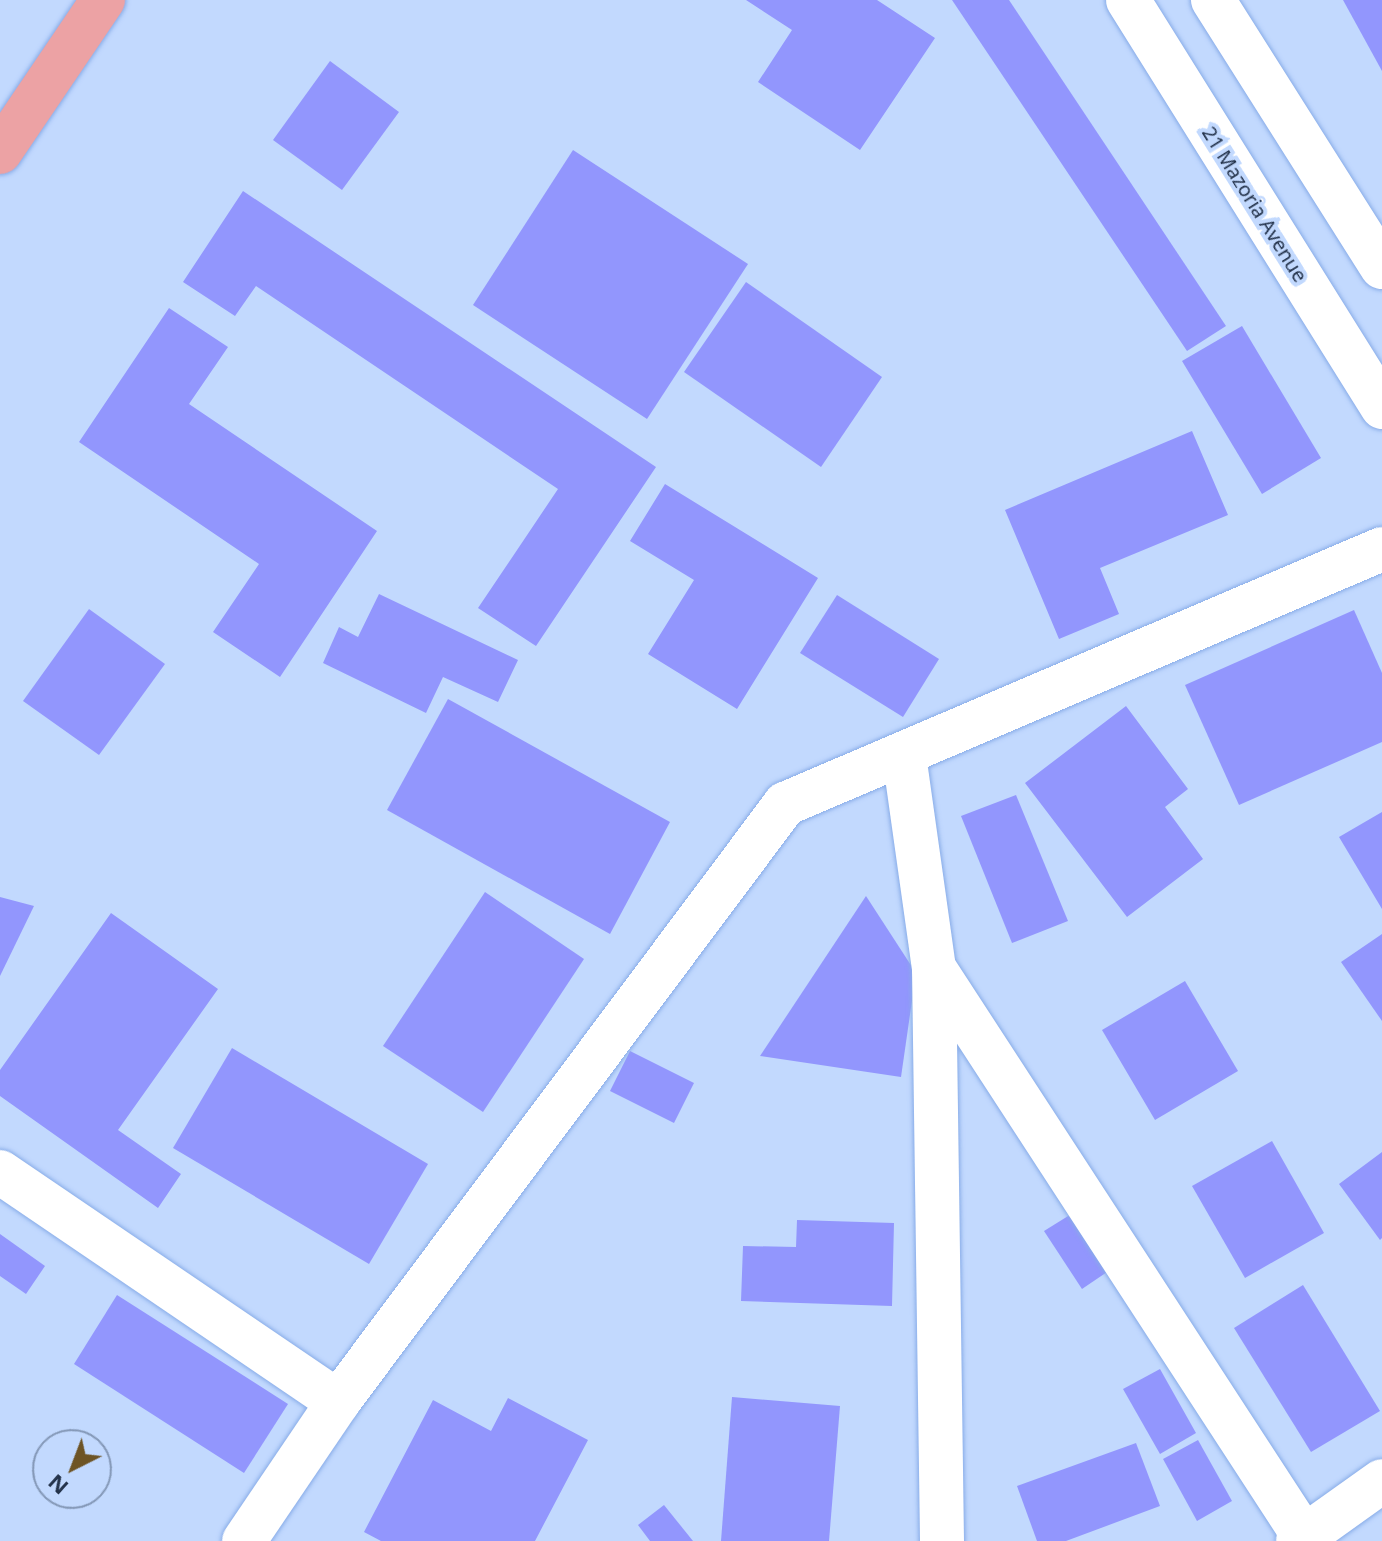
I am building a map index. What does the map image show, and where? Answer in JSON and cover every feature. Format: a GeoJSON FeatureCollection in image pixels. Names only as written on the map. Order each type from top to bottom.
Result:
{"type":"FeatureCollection","features":[{"type":"Feature","properties":{"kind":"main road"},"geometry":{"type":"LineString","coordinates":[[0,152],[103,0]]}},
{"type":"Feature","properties":{"kind":"street","name":"21 Mazoria Avenue"},"geometry":{"type":"LineString","coordinates":[[1128,0],[1382,407]]}},
{"type":"Feature","properties":{"kind":"street"},"geometry":{"type":"LineString","coordinates":[[1213,0],[1382,267]]}},
{"type":"Feature","properties":{"kind":"street"},"geometry":{"type":"LineString","coordinates":[[244,1541],[338,1402],[785,804],[1382,549]]}},
{"type":"Feature","properties":{"kind":"street"},"geometry":{"type":"LineString","coordinates":[[904,755],[934,968],[942,1541]]}},
{"type":"Feature","properties":{"kind":"street"},"geometry":{"type":"LineString","coordinates":[[934,968],[1303,1540],[1382,1481]]}},
{"type":"Feature","properties":{"kind":"street"},"geometry":{"type":"LineString","coordinates":[[0,1172],[338,1402]]}},
{"type":"Feature","properties":{"kind":"building"},"geometry":{"type":"Polygon","coordinates":[[[746,0],[877,0],[935,38],[860,150],[758,82],[792,30],[746,0]]]}},
{"type":"Feature","properties":{"kind":"building"},"geometry":{"type":"Polygon","coordinates":[[[952,0],[1009,0],[1226,326],[1187,351],[952,0]]]}},
{"type":"Feature","properties":{"kind":"building"},"geometry":{"type":"Polygon","coordinates":[[[1343,0],[1382,0],[1382,71],[1343,0]]]}},
{"type":"Feature","properties":{"kind":"building"},"geometry":{"type":"Polygon","coordinates":[[[330,61],[399,112],[342,190],[273,140],[330,61]]]}},
{"type":"Feature","properties":{"kind":"building"},"geometry":{"type":"Polygon","coordinates":[[[573,150],[748,264],[647,419],[473,305],[573,150]]]}},
{"type":"Feature","properties":{"kind":"building"},"geometry":{"type":"Polygon","coordinates":[[[243,191],[656,467],[536,646],[478,608],[558,489],[256,286],[235,316],[183,282],[243,191]]]}},
{"type":"Feature","properties":{"kind":"building"},"geometry":{"type":"Polygon","coordinates":[[[746,282],[882,377],[821,467],[684,372],[746,282]]]}},
{"type":"Feature","properties":{"kind":"building"},"geometry":{"type":"Polygon","coordinates":[[[169,308],[228,347],[189,404],[377,531],[280,677],[213,632],[259,564],[79,442],[169,308]]]}},
{"type":"Feature","properties":{"kind":"building"},"geometry":{"type":"Polygon","coordinates":[[[1242,326],[1321,458],[1262,494],[1182,361],[1242,326]]]}},
{"type":"Feature","properties":{"kind":"building"},"geometry":{"type":"Polygon","coordinates":[[[1192,431],[1228,515],[1100,568],[1119,614],[1059,639],[1005,510],[1192,431]]]}},
{"type":"Feature","properties":{"kind":"building"},"geometry":{"type":"Polygon","coordinates":[[[665,484],[818,578],[737,709],[648,654],[694,580],[630,541],[665,484]]]}},
{"type":"Feature","properties":{"kind":"building"},"geometry":{"type":"Polygon","coordinates":[[[379,594],[518,660],[498,702],[443,677],[426,713],[323,663],[339,627],[358,637],[379,594]]]}},
{"type":"Feature","properties":{"kind":"building"},"geometry":{"type":"Polygon","coordinates":[[[837,595],[939,659],[903,717],[800,653],[837,595]]]}},
{"type":"Feature","properties":{"kind":"building"},"geometry":{"type":"Polygon","coordinates":[[[89,609],[165,664],[99,755],[23,701],[89,609]]]}},
{"type":"Feature","properties":{"kind":"building"},"geometry":{"type":"Polygon","coordinates":[[[1354,610],[1382,673],[1382,742],[1239,805],[1185,685],[1354,610]]]}},
{"type":"Feature","properties":{"kind":"building"},"geometry":{"type":"Polygon","coordinates":[[[448,699],[670,822],[610,934],[387,810],[448,699]]]}},
{"type":"Feature","properties":{"kind":"building"},"geometry":{"type":"Polygon","coordinates":[[[1126,706],[1188,789],[1165,807],[1203,859],[1127,917],[1025,783],[1126,706]]]}},
{"type":"Feature","properties":{"kind":"building"},"geometry":{"type":"Polygon","coordinates":[[[1016,795],[1068,921],[1012,943],[961,816],[1016,795]]]}},
{"type":"Feature","properties":{"kind":"building"},"geometry":{"type":"Polygon","coordinates":[[[1382,812],[1382,909],[1339,837],[1382,812]]]}},
{"type":"Feature","properties":{"kind":"building"},"geometry":{"type":"Polygon","coordinates":[[[485,892],[584,959],[483,1112],[383,1046],[485,892]]]}},
{"type":"Feature","properties":{"kind":"building"},"geometry":{"type":"Polygon","coordinates":[[[866,896],[916,973],[901,1077],[760,1056],[866,896]]]}},
{"type":"Feature","properties":{"kind":"building"},"geometry":{"type":"Polygon","coordinates":[[[0,897],[34,906],[0,976],[0,897]]]}},
{"type":"Feature","properties":{"kind":"building"},"geometry":{"type":"Polygon","coordinates":[[[111,913],[218,989],[118,1130],[181,1174],[158,1208],[0,1096],[0,1070],[111,913]]]}},
{"type":"Feature","properties":{"kind":"building"},"geometry":{"type":"Polygon","coordinates":[[[1382,934],[1382,1021],[1341,962],[1382,934]]]}},
{"type":"Feature","properties":{"kind":"building"},"geometry":{"type":"Polygon","coordinates":[[[1185,981],[1238,1071],[1155,1120],[1102,1030],[1185,981]]]}},
{"type":"Feature","properties":{"kind":"building"},"geometry":{"type":"Polygon","coordinates":[[[232,1048],[428,1164],[369,1264],[173,1148],[232,1048]]]}},
{"type":"Feature","properties":{"kind":"building"},"geometry":{"type":"Polygon","coordinates":[[[630,1051],[694,1083],[674,1123],[610,1091],[630,1051]]]}},
{"type":"Feature","properties":{"kind":"building"},"geometry":{"type":"Polygon","coordinates":[[[1272,1141],[1324,1233],[1245,1278],[1192,1186],[1272,1141]]]}},
{"type":"Feature","properties":{"kind":"building"},"geometry":{"type":"Polygon","coordinates":[[[1382,1152],[1382,1238],[1380,1240],[1339,1184],[1382,1152]]]}},
{"type":"Feature","properties":{"kind":"building"},"geometry":{"type":"Polygon","coordinates":[[[1073,1213],[1110,1270],[1082,1289],[1044,1231],[1073,1213]]]}},
{"type":"Feature","properties":{"kind":"building"},"geometry":{"type":"Polygon","coordinates":[[[797,1220],[894,1223],[892,1306],[741,1301],[743,1246],[796,1247],[797,1220]]]}},
{"type":"Feature","properties":{"kind":"building"},"geometry":{"type":"Polygon","coordinates":[[[0,1234],[45,1266],[26,1294],[0,1276],[0,1234]]]}},
{"type":"Feature","properties":{"kind":"building"},"geometry":{"type":"Polygon","coordinates":[[[1303,1285],[1380,1411],[1311,1452],[1234,1328],[1303,1285]]]}},
{"type":"Feature","properties":{"kind":"building"},"geometry":{"type":"Polygon","coordinates":[[[117,1295],[288,1404],[244,1473],[74,1364],[117,1295]]]}},
{"type":"Feature","properties":{"kind":"building"},"geometry":{"type":"Polygon","coordinates":[[[1160,1369],[1196,1433],[1160,1454],[1123,1389],[1160,1369]]]}},
{"type":"Feature","properties":{"kind":"building"},"geometry":{"type":"Polygon","coordinates":[[[732,1397],[840,1406],[829,1541],[721,1541],[732,1397]]]}},
{"type":"Feature","properties":{"kind":"building"},"geometry":{"type":"Polygon","coordinates":[[[508,1398],[588,1440],[535,1541],[381,1541],[364,1532],[433,1400],[491,1431],[508,1398]]]}},
{"type":"Feature","properties":{"kind":"building"},"geometry":{"type":"Polygon","coordinates":[[[1198,1440],[1232,1501],[1197,1521],[1163,1459],[1198,1440]]]}},
{"type":"Feature","properties":{"kind":"building"},"geometry":{"type":"Polygon","coordinates":[[[1136,1443],[1160,1506],[1066,1541],[1037,1541],[1017,1486],[1136,1443]]]}},
{"type":"Feature","properties":{"kind":"building"},"geometry":{"type":"Polygon","coordinates":[[[664,1505],[693,1541],[650,1541],[638,1525],[664,1505]]]}}]}
